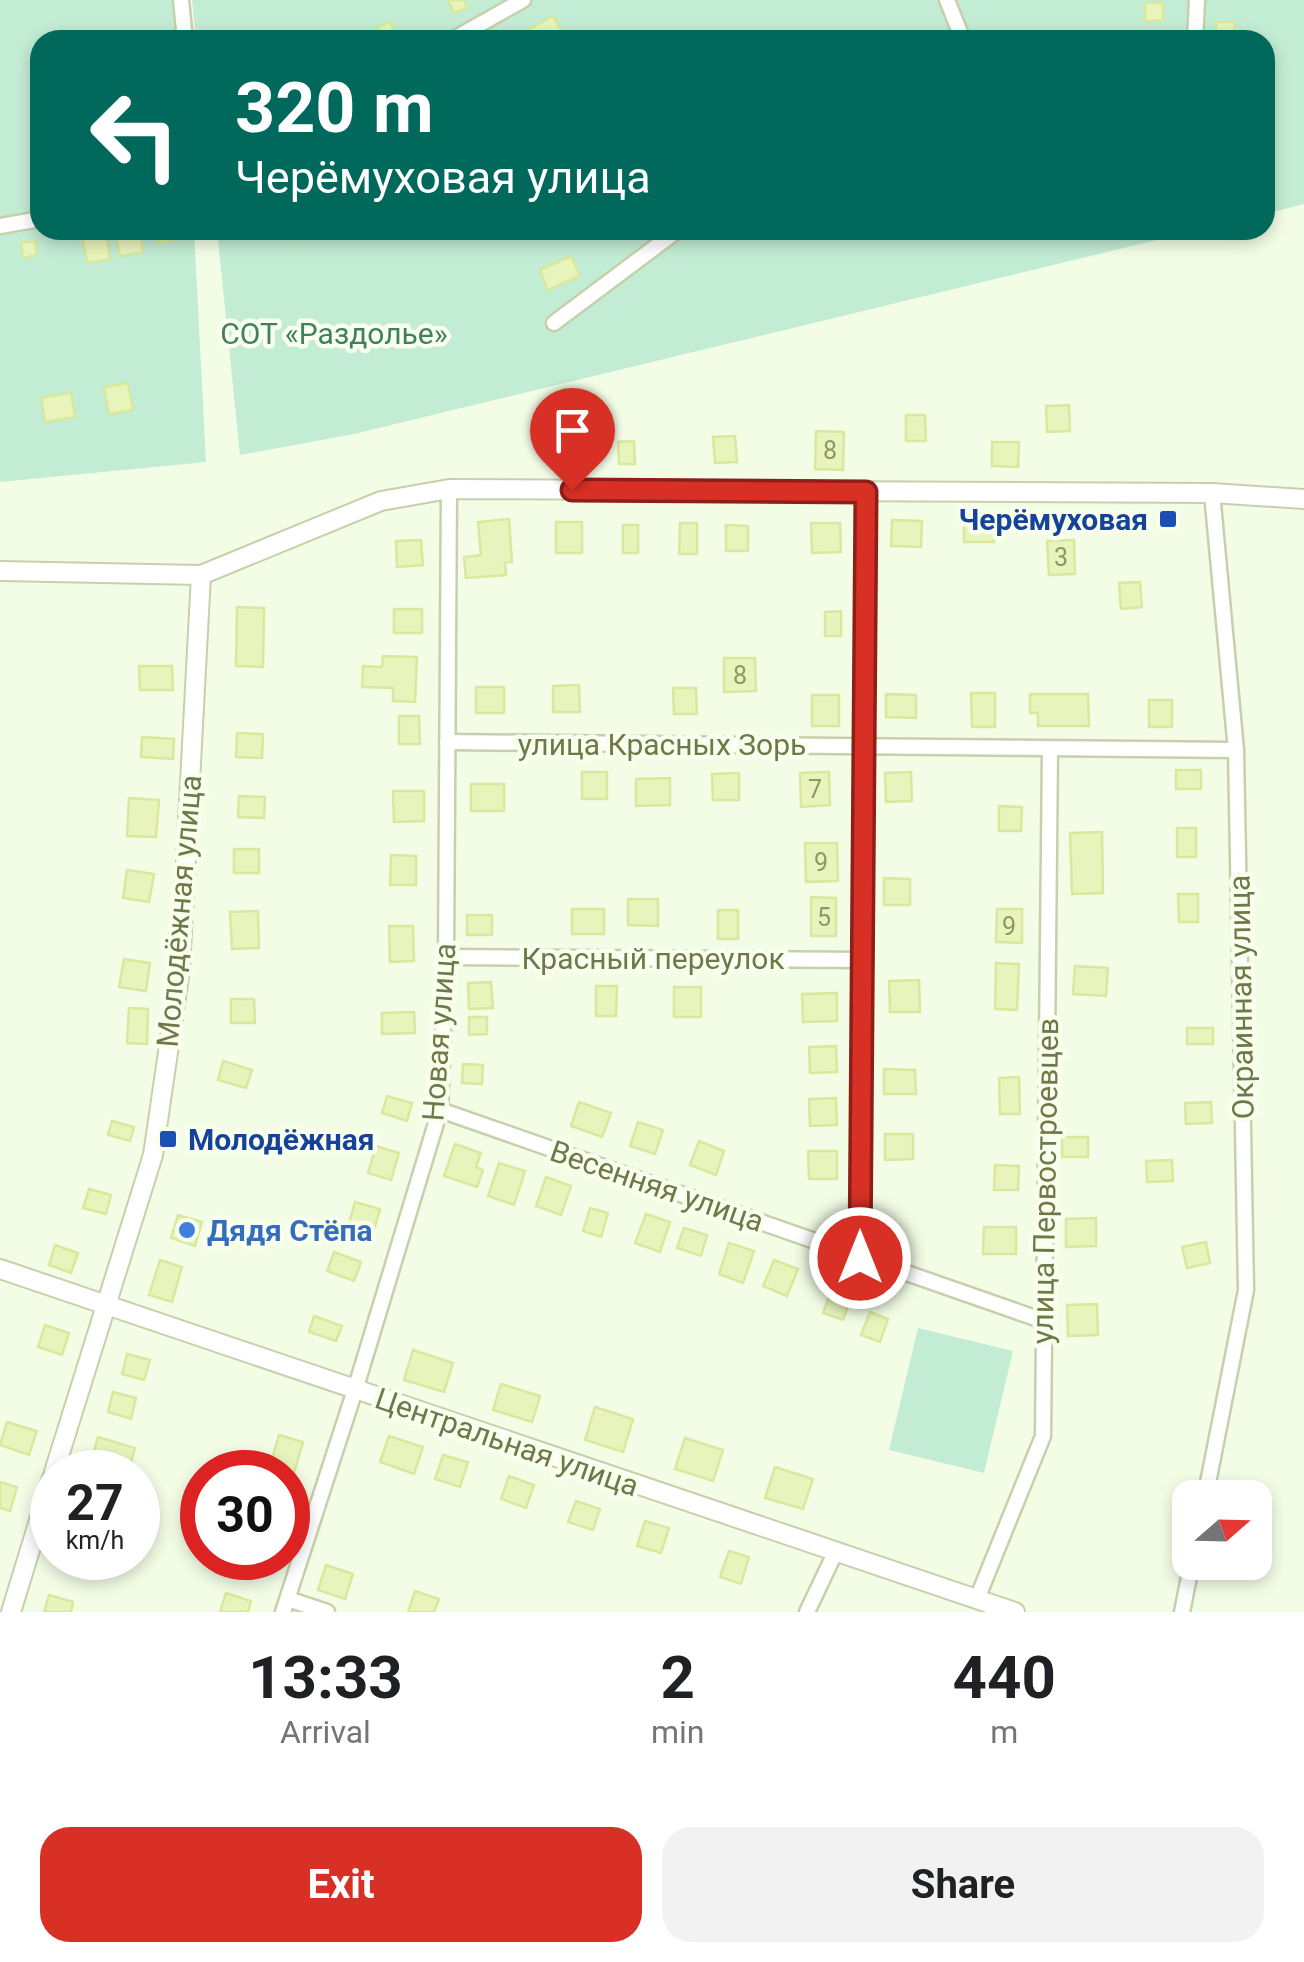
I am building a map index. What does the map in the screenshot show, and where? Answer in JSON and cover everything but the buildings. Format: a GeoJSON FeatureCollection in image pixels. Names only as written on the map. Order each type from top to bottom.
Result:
{"type":"FeatureCollection","features":[{"type":"Feature","properties":{"kind":"street"},"geometry":{"type":"LineString","coordinates":[[181,0],[185,30]]}},
{"type":"Feature","properties":{"kind":"street"},"geometry":{"type":"LineString","coordinates":[[470,30],[523,0]]}},
{"type":"Feature","properties":{"kind":"street"},"geometry":{"type":"LineString","coordinates":[[947,0],[959,30]]}},
{"type":"Feature","properties":{"kind":"street"},"geometry":{"type":"LineString","coordinates":[[1196,30],[1197,0]]}},
{"type":"Feature","properties":{"kind":"street"},"geometry":{"type":"LineString","coordinates":[[0,226],[30,221]]}},
{"type":"Feature","properties":{"kind":"street"},"geometry":{"type":"LineString","coordinates":[[554,323],[665,240]]}},
{"type":"Feature","properties":{"kind":"street"},"geometry":{"type":"LineString","coordinates":[[0,571],[201,575],[380,501],[449,490],[1212,493],[1304,499]]}},
{"type":"Feature","properties":{"kind":"street","name":"Новая улица"},"geometry":{"type":"LineString","coordinates":[[286,1605],[440,1110],[446,957],[449,490]]}},
{"type":"Feature","properties":{"kind":"street"},"geometry":{"type":"LineString","coordinates":[[860,1258],[866,492]]}},
{"type":"Feature","properties":{"kind":"street","name":"Окраинная улица"},"geometry":{"type":"LineString","coordinates":[[1209,1480],[1246,1290],[1236,750],[1212,493]]}},
{"type":"Feature","properties":{"kind":"street","name":"Молодёжная улица"},"geometry":{"type":"LineString","coordinates":[[61,1450],[153,1155],[180,970],[201,575]]}},
{"type":"Feature","properties":{"kind":"street","name":"улица Красных Зорь"},"geometry":{"type":"LineString","coordinates":[[447,742],[1236,750]]}},
{"type":"Feature","properties":{"kind":"street","name":"улица Первостроевцев"},"geometry":{"type":"LineString","coordinates":[[977,1600],[1043,1436],[1050,750]]}},
{"type":"Feature","properties":{"kind":"street","name":"Красный переулок"},"geometry":{"type":"LineString","coordinates":[[446,957],[861,960]]}},
{"type":"Feature","properties":{"kind":"street","name":"Весенняя улица"},"geometry":{"type":"LineString","coordinates":[[440,1110],[1044,1321]]}},
{"type":"Feature","properties":{"kind":"street","name":"Центральная улица"},"geometry":{"type":"LineString","coordinates":[[0,1268],[1015,1612]]}},
{"type":"Feature","properties":{"kind":"street","name":"Молодёжная улица"},"geometry":{"type":"LineString","coordinates":[[11,1612],[30,1550]]}},
{"type":"Feature","properties":{"kind":"street"},"geometry":{"type":"LineString","coordinates":[[807,1612],[834,1552]]}},
{"type":"Feature","properties":{"kind":"street"},"geometry":{"type":"LineString","coordinates":[[1182,1612],[1188,1580]]}},
{"type":"Feature","properties":{"kind":"street"},"geometry":{"type":"LineString","coordinates":[[286,1605],[327,1612]]}},
{"type":"Feature","properties":{"kind":"green space"},"geometry":{"type":"Polygon","coordinates":[[[0,0],[173,0],[176,30],[30,30],[30,240],[195,240],[206,462],[0,482],[0,0]]]}},
{"type":"Feature","properties":{"kind":"green space"},"geometry":{"type":"Polygon","coordinates":[[[192,0],[1304,0],[1304,204],[1275,211],[1275,30],[195,30],[192,0]]]}},
{"type":"Feature","properties":{"kind":"green space","name":"СОТ «Раздолье»"},"geometry":{"type":"Polygon","coordinates":[[[218,240],[1157,240],[354,434],[240,455],[218,240]]]}},
{"type":"Feature","properties":{"kind":"green space"},"geometry":{"type":"Polygon","coordinates":[[[918,1328],[1013,1351],[984,1473],[889,1450],[918,1328]]]}},
{"type":"Feature","properties":{"kind":"place","name":"Черёмуховая"},"geometry":{"type":"Point","coordinates":[1168,519]}},
{"type":"Feature","properties":{"kind":"place","name":"Молодёжная"},"geometry":{"type":"Point","coordinates":[168,1139]}},
{"type":"Feature","properties":{"kind":"place","name":"Дядя Стёпа"},"geometry":{"type":"Point","coordinates":[187,1230]}},
{"type":"Feature","properties":{"kind":"route"},"geometry":{"type":"LineString","coordinates":[[572,490],[866,492],[860,1258]]}}]}
